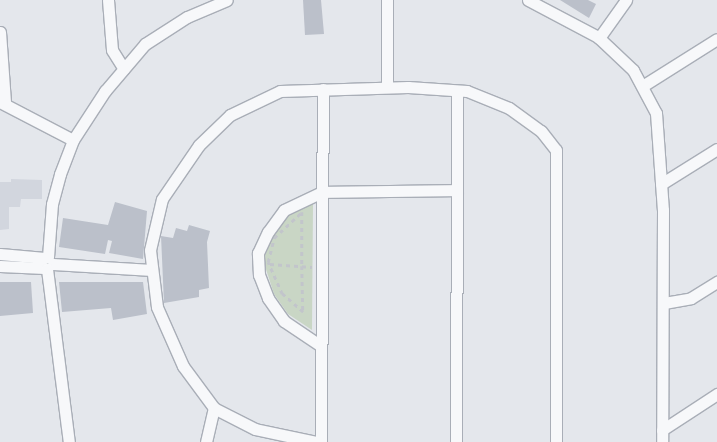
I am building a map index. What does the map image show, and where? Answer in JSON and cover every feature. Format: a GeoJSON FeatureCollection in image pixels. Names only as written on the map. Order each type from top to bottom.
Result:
{"type":"FeatureCollection","features":[{"type":"Feature","properties":{"kind":"street"},"geometry":{"type":"LineString","coordinates":[[108,0],[112,50],[124,69]]}},
{"type":"Feature","properties":{"kind":"street"},"geometry":{"type":"LineString","coordinates":[[69,442],[47,263],[52,204],[73,140],[144,44],[167,28],[227,0]]}},
{"type":"Feature","properties":{"kind":"street"},"geometry":{"type":"LineString","coordinates":[[387,0],[387,87]]}},
{"type":"Feature","properties":{"kind":"street"},"geometry":{"type":"LineString","coordinates":[[528,0],[599,38],[644,85],[656,113],[662,184],[664,303],[662,442]]}},
{"type":"Feature","properties":{"kind":"street"},"geometry":{"type":"LineString","coordinates":[[599,38],[626,0]]}},
{"type":"Feature","properties":{"kind":"street"},"geometry":{"type":"LineString","coordinates":[[0,32],[2,102],[73,140]]}},
{"type":"Feature","properties":{"kind":"street"},"geometry":{"type":"LineString","coordinates":[[644,85],[717,39]]}},
{"type":"Feature","properties":{"kind":"street"},"geometry":{"type":"LineString","coordinates":[[316,442],[256,429],[214,408],[183,366],[157,307],[150,250],[162,199],[199,145],[230,115],[280,91],[387,87],[467,91],[509,108],[541,131],[556,150],[556,442]]}},
{"type":"Feature","properties":{"kind":"street"},"geometry":{"type":"LineString","coordinates":[[321,442],[323,89]]}},
{"type":"Feature","properties":{"kind":"street"},"geometry":{"type":"LineString","coordinates":[[456,442],[457,90]]}},
{"type":"Feature","properties":{"kind":"street"},"geometry":{"type":"LineString","coordinates":[[662,184],[717,149]]}},
{"type":"Feature","properties":{"kind":"street"},"geometry":{"type":"LineString","coordinates":[[321,346],[284,321],[268,298],[259,275],[263,264],[258,253],[268,232],[284,210],[322,192],[457,190]]}},
{"type":"Feature","properties":{"kind":"street"},"geometry":{"type":"LineString","coordinates":[[0,254],[47,263],[152,270]]}},
{"type":"Feature","properties":{"kind":"street"},"geometry":{"type":"LineString","coordinates":[[0,266],[47,263]]}},
{"type":"Feature","properties":{"kind":"street"},"geometry":{"type":"LineString","coordinates":[[664,303],[691,298],[717,282]]}},
{"type":"Feature","properties":{"kind":"street"},"geometry":{"type":"LineString","coordinates":[[662,430],[717,394]]}},
{"type":"Feature","properties":{"kind":"street"},"geometry":{"type":"LineString","coordinates":[[206,442],[214,408]]}},
{"type":"Feature","properties":{"kind":"path"},"geometry":{"type":"LineString","coordinates":[[302,212],[302,312],[282,294],[263,264],[274,238],[302,212]]}},
{"type":"Feature","properties":{"kind":"path"},"geometry":{"type":"LineString","coordinates":[[263,264],[322,267]]}},
{"type":"Feature","properties":{"kind":"shaded area"},"geometry":{"type":"Polygon","coordinates":[[[11,179],[42,180],[42,199],[21,199],[20,207],[9,207],[9,229],[0,230],[0,182],[11,182],[11,179]]]}},
{"type":"Feature","properties":{"kind":"green space"},"geometry":{"type":"Polygon","coordinates":[[[313,204],[312,330],[288,314],[274,294],[263,260],[277,227],[297,208],[313,204]]]}},
{"type":"Feature","properties":{"kind":"building"},"geometry":{"type":"Polygon","coordinates":[[[303,0],[321,0],[324,34],[305,35],[303,0]]]}},
{"type":"Feature","properties":{"kind":"building"},"geometry":{"type":"Polygon","coordinates":[[[560,0],[588,0],[596,4],[589,18],[560,0]]]}},
{"type":"Feature","properties":{"kind":"building"},"geometry":{"type":"Polygon","coordinates":[[[115,202],[147,211],[143,259],[109,253],[112,241],[108,240],[105,254],[59,247],[63,218],[108,225],[115,202]]]}},
{"type":"Feature","properties":{"kind":"building"},"geometry":{"type":"Polygon","coordinates":[[[189,225],[210,231],[207,242],[209,288],[199,290],[199,297],[164,303],[161,236],[173,238],[176,228],[187,231],[189,225]]]}},
{"type":"Feature","properties":{"kind":"building"},"geometry":{"type":"Polygon","coordinates":[[[0,282],[31,282],[33,313],[0,316],[0,282]]]}},
{"type":"Feature","properties":{"kind":"building"},"geometry":{"type":"Polygon","coordinates":[[[59,282],[143,282],[147,314],[113,320],[111,308],[62,312],[59,282]]]}}]}
